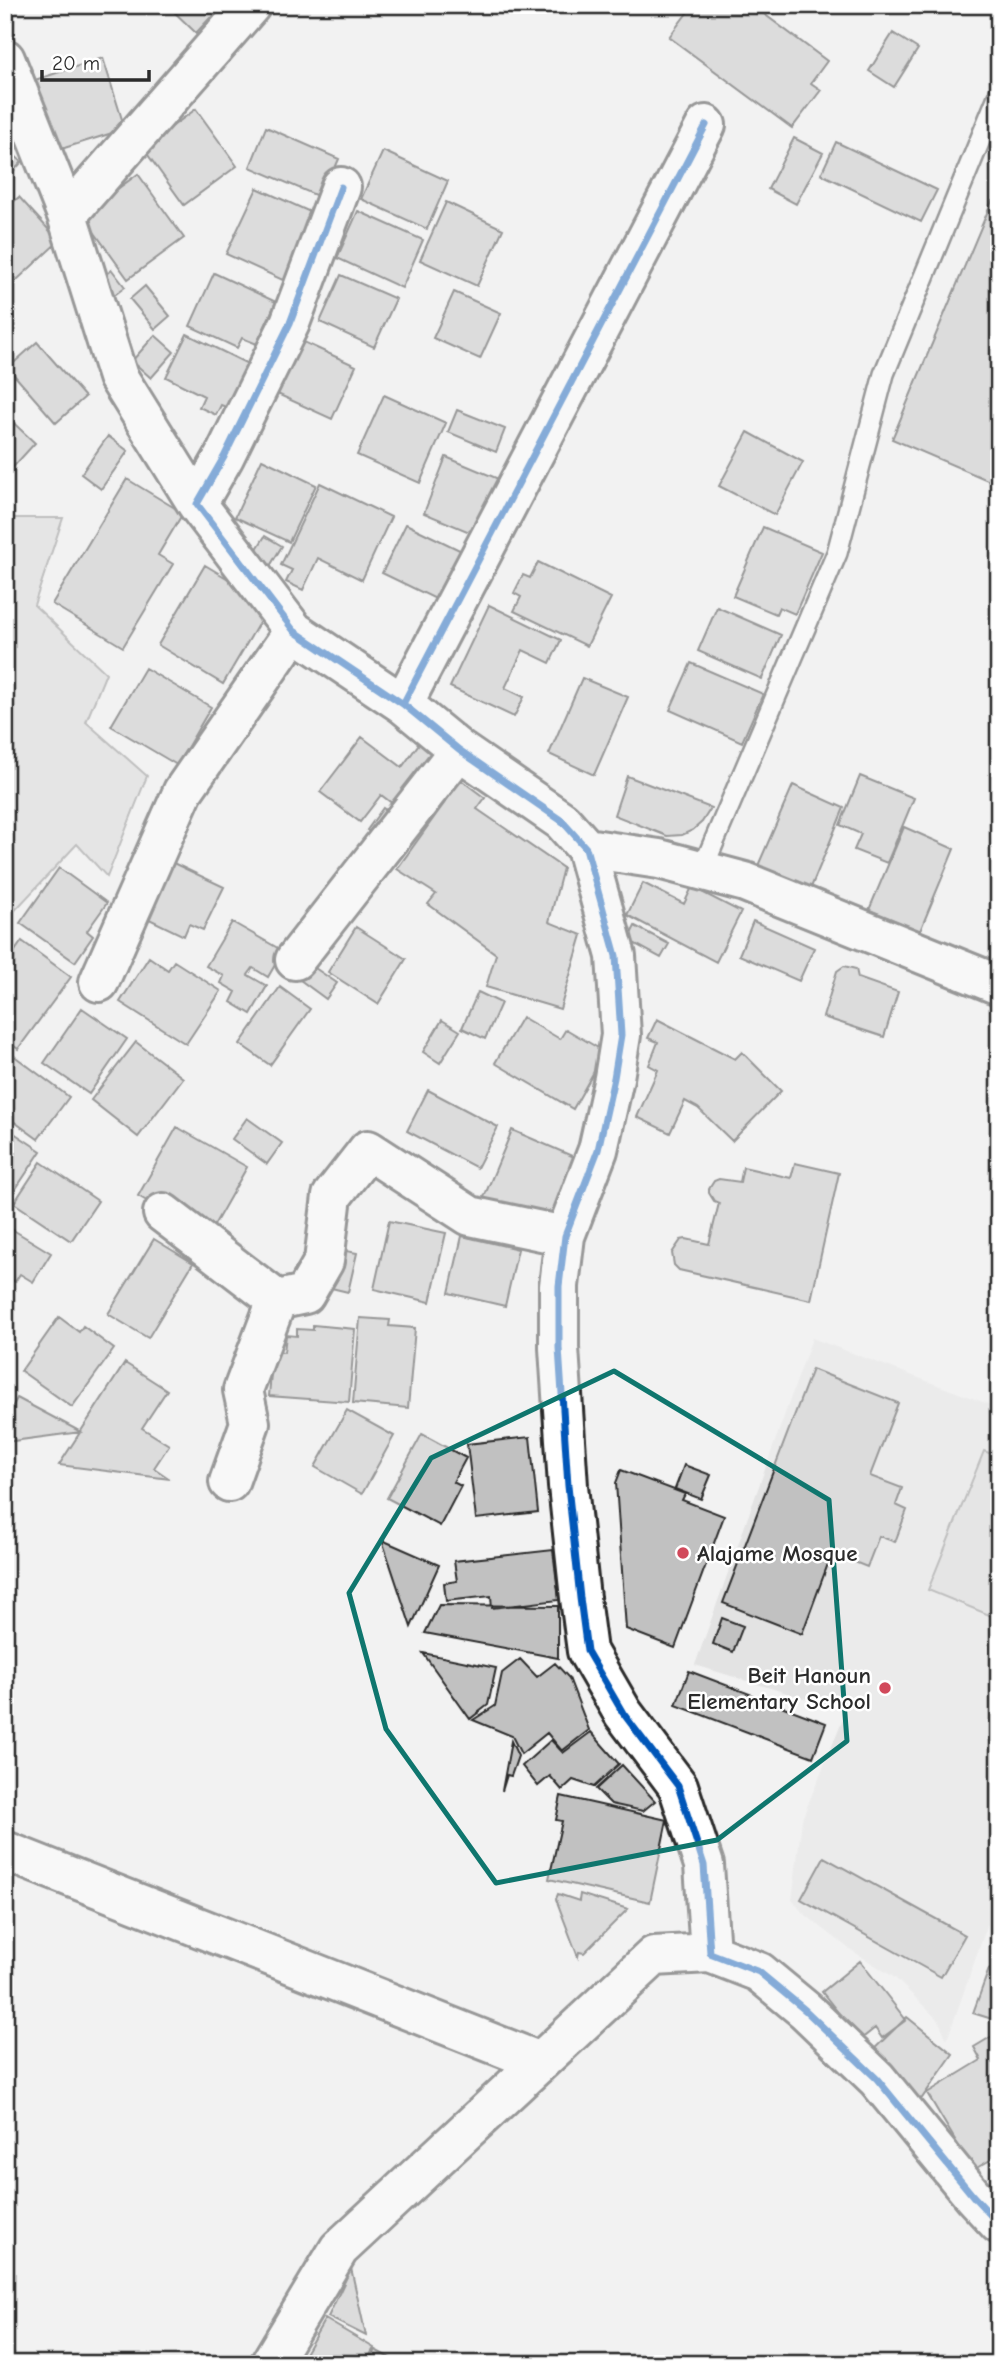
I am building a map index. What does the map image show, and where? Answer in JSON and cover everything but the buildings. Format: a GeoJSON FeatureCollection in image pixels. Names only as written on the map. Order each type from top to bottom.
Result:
{"type":"FeatureCollection","features":[{"type":"Feature","properties":{"kind":"street"},"geometry":{"type":"LineString","coordinates":[[67,215],[251,5]]}},
{"type":"Feature","properties":{"kind":"street"},"geometry":{"type":"LineString","coordinates":[[5,59],[67,215],[118,377],[197,504],[294,631],[403,704],[459,750],[562,821],[586,848],[616,956],[621,1035],[598,1150],[565,1236],[559,1286],[559,1348],[568,1486],[587,1651],[623,1713],[678,1786],[704,1865],[710,1953]]}},
{"type":"Feature","properties":{"kind":"street"},"geometry":{"type":"LineString","coordinates":[[403,704],[706,125]]}},
{"type":"Feature","properties":{"kind":"street"},"geometry":{"type":"LineString","coordinates":[[197,504],[224,457],[290,323],[341,187]]}},
{"type":"Feature","properties":{"kind":"street"},"geometry":{"type":"LineString","coordinates":[[99,982],[183,791],[294,631]]}},
{"type":"Feature","properties":{"kind":"street"},"geometry":{"type":"LineString","coordinates":[[295,960],[459,750]]}},
{"type":"Feature","properties":{"kind":"street"},"geometry":{"type":"LineString","coordinates":[[586,848],[659,859],[745,881],[999,985]]}},
{"type":"Feature","properties":{"kind":"street"},"geometry":{"type":"LineString","coordinates":[[163,1213],[277,1300],[305,1294],[324,1261],[332,1196],[368,1150],[470,1216],[565,1236]]}},
{"type":"Feature","properties":{"kind":"street"},"geometry":{"type":"LineString","coordinates":[[229,1482],[250,1423],[243,1390],[277,1300]]}},
{"type":"Feature","properties":{"kind":"street"},"geometry":{"type":"LineString","coordinates":[[5,1852],[540,2062]]}},
{"type":"Feature","properties":{"kind":"street"},"geometry":{"type":"LineString","coordinates":[[270,2364],[339,2249],[654,1956],[710,1953],[759,1972],[805,2010],[877,2079],[999,2224]]}},
{"type":"Feature","properties":{"kind":"lane"},"geometry":{"type":"LineString","coordinates":[[702,870],[837,553],[884,374],[999,94]]}},
{"type":"Feature","properties":{"kind":"highlighted area"},"geometry":{"type":"Polygon","coordinates":[[[614,1371],[829,1500],[847,1741],[717,1840],[496,1883],[386,1729],[349,1593],[431,1458],[614,1371]]]}},
{"type":"Feature","properties":{"kind":"shaded area"},"geometry":{"type":"Polygon","coordinates":[[[5,518],[63,518],[34,605],[106,673],[86,722],[147,776],[107,877],[77,844],[5,921],[5,518]]]}},
{"type":"Feature","properties":{"kind":"shaded area","name":"Beit Hanoun Elementary School"},"geometry":{"type":"Polygon","coordinates":[[[812,1338],[999,1408],[999,1892],[947,2040],[939,2021],[895,1978],[848,1948],[803,1913],[792,1900],[802,1819],[846,1711],[695,1665],[812,1338]]]}},
{"type":"Feature","properties":{"kind":"shaded area"},"geometry":{"type":"Polygon","coordinates":[[[984,1451],[999,1457],[999,1619],[928,1590],[984,1451]]]}},
{"type":"Feature","properties":{"kind":"cycle path"},"geometry":{"type":"LineString","coordinates":[[403,704],[706,125]]}},
{"type":"Feature","properties":{"kind":"cycle path"},"geometry":{"type":"LineString","coordinates":[[341,187],[290,323],[224,457],[197,504],[294,631],[403,704],[459,750],[562,821],[586,848],[616,956],[621,1035],[598,1150],[565,1236],[559,1286],[559,1348],[568,1486],[587,1651],[623,1713],[678,1786],[704,1865],[710,1953],[759,1972],[805,2010],[877,2079],[999,2224]]}},
{"type":"Feature","properties":{"kind":"place","name":"Alajame Mosque"},"geometry":{"type":"Point","coordinates":[683,1553]}},
{"type":"Feature","properties":{"kind":"place","name":"Beit Hanoun Elementary School"},"geometry":{"type":"Point","coordinates":[885,1688]}}]}
